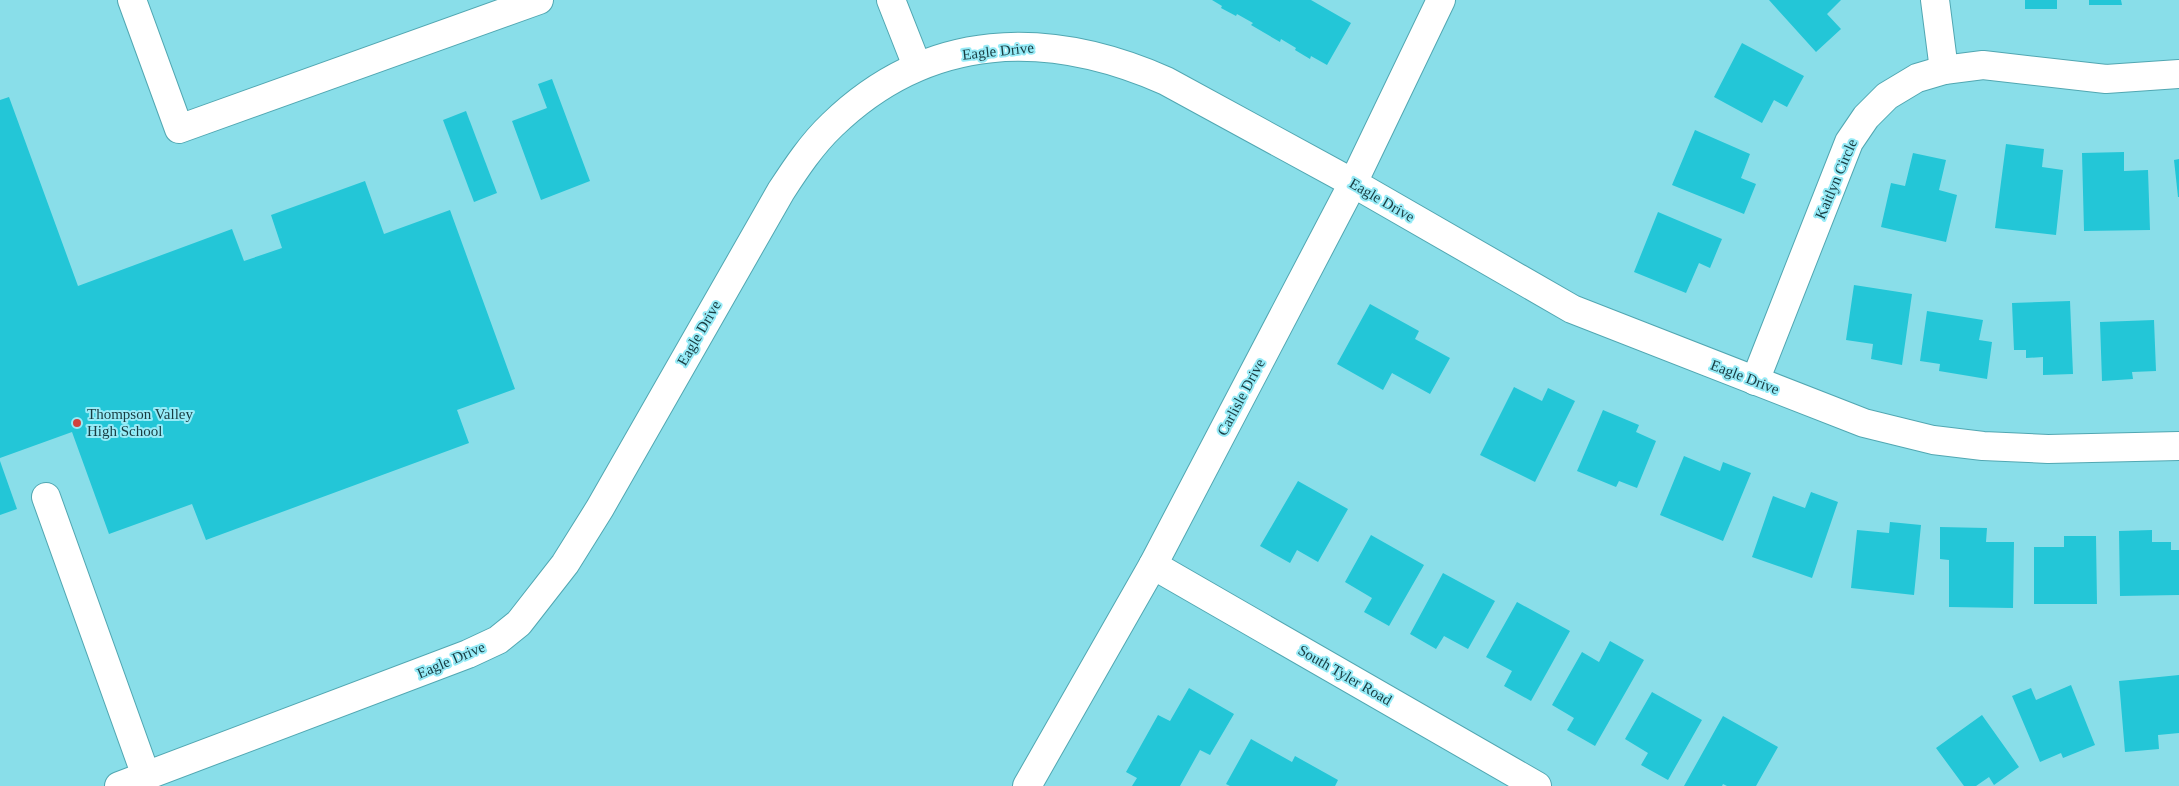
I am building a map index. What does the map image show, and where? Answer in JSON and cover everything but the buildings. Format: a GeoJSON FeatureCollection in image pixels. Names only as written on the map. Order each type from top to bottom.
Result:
{"type":"FeatureCollection","features":[{"type":"Feature","properties":{"kind":"street"},"geometry":{"type":"LineString","coordinates":[[132,0],[180,129],[539,0]]}},
{"type":"Feature","properties":{"kind":"street"},"geometry":{"type":"LineString","coordinates":[[891,0],[917,66]]}},
{"type":"Feature","properties":{"kind":"street","name":"Carlisle Drive"},"geometry":{"type":"LineString","coordinates":[[1027,786],[1153,565],[1353,183],[1442,0]]}},
{"type":"Feature","properties":{"kind":"street"},"geometry":{"type":"LineString","coordinates":[[1935,0],[1944,70]]}},
{"type":"Feature","properties":{"kind":"street","name":"Eagle Drive"},"geometry":{"type":"LineString","coordinates":[[118,786],[468,654],[498,640],[519,623],[565,564],[600,508],[781,191],[806,153],[857,102],[885,83],[917,66],[984,49],[1021,46],[1053,47],[1136,67],[1166,80],[1353,183],[1572,309],[1864,423],[1933,440],[1983,446],[2048,449],[2179,446]]}},
{"type":"Feature","properties":{"kind":"street","name":"Kaitlyn Circle"},"geometry":{"type":"LineString","coordinates":[[1755,381],[1849,142],[1866,118],[1887,96],[1917,78],[1944,70],[1983,65],[2106,79],[2179,74]]}},
{"type":"Feature","properties":{"kind":"street"},"geometry":{"type":"LineString","coordinates":[[46,497],[146,776]]}},
{"type":"Feature","properties":{"kind":"street","name":"South Tyler Road"},"geometry":{"type":"LineString","coordinates":[[1153,565],[1525,783]]}},
{"type":"Feature","properties":{"kind":"place","name":"Thompson Valley High School"},"geometry":{"type":"Point","coordinates":[77,423]}}]}
